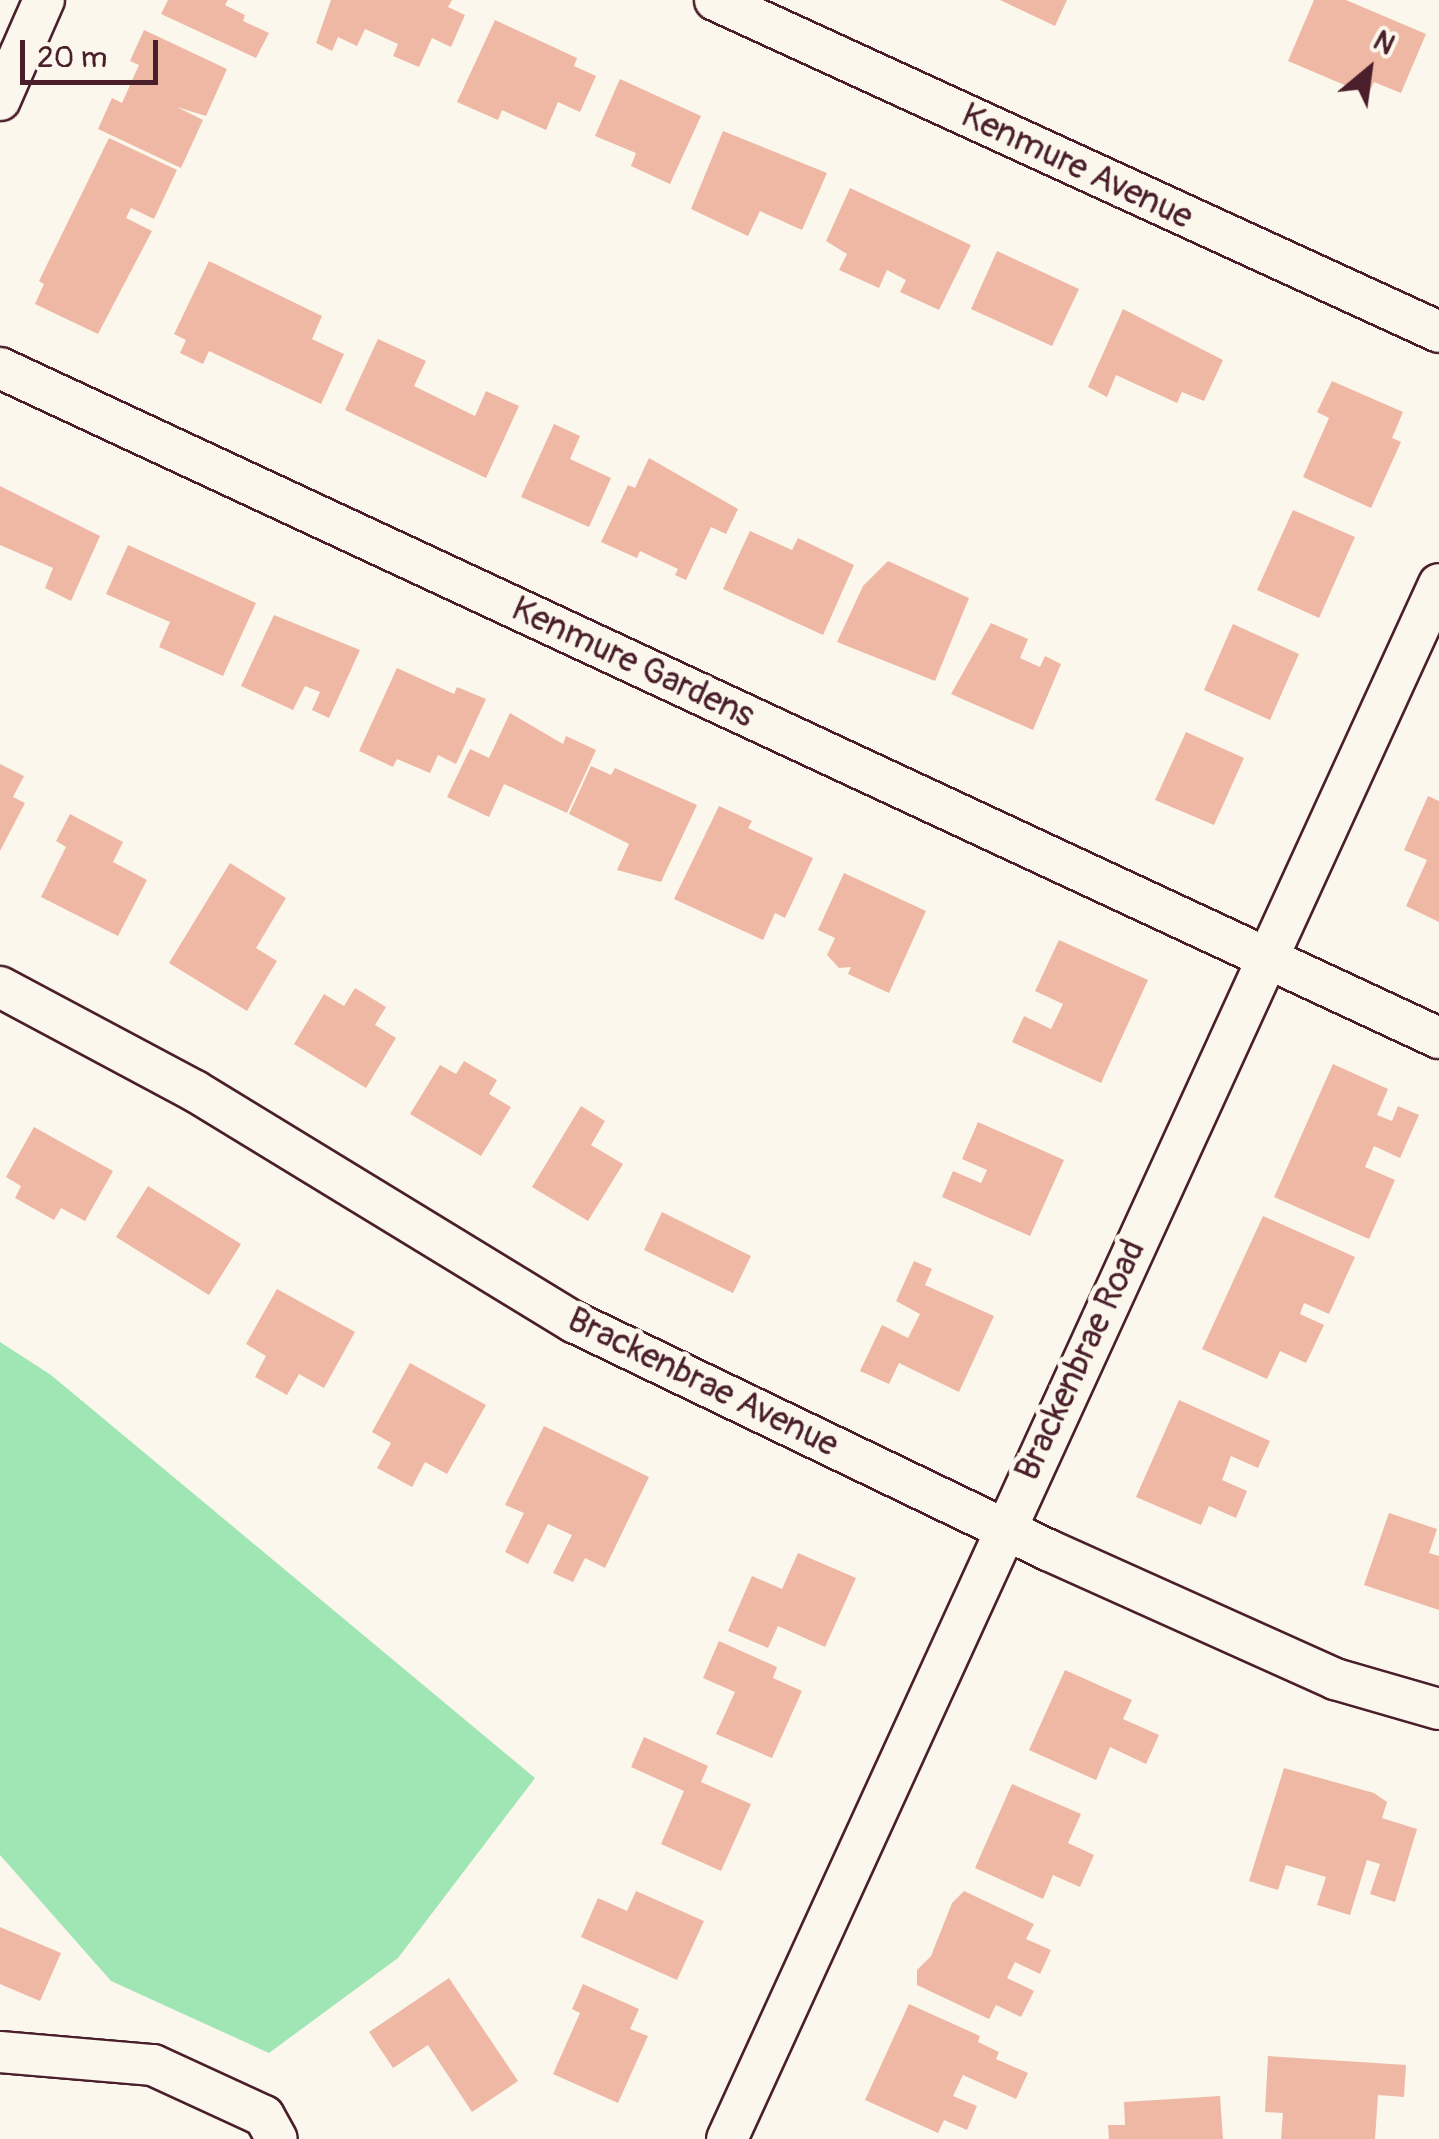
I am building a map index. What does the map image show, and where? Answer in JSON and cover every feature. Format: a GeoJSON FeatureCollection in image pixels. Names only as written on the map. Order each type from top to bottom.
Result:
{"type":"FeatureCollection","features":[{"type":"Feature","properties":{"kind":"street"},"geometry":{"type":"LineString","coordinates":[[0,100],[44,0]]}},
{"type":"Feature","properties":{"kind":"street","name":"Kenmure Avenue"},"geometry":{"type":"LineString","coordinates":[[715,0],[1439,332]]}},
{"type":"Feature","properties":{"kind":"street","name":"Kenmure Gardens"},"geometry":{"type":"LineString","coordinates":[[0,368],[1439,1038]]}},
{"type":"Feature","properties":{"kind":"street","name":"Brackenbrae Road"},"geometry":{"type":"LineString","coordinates":[[726,2139],[1003,1527],[1439,584]]}},
{"type":"Feature","properties":{"kind":"street","name":"Brackenbrae Avenue"},"geometry":{"type":"LineString","coordinates":[[0,987],[194,1091],[574,1322],[1003,1527],[1335,1679],[1439,1709]]}},
{"type":"Feature","properties":{"kind":"street"},"geometry":{"type":"LineString","coordinates":[[0,2052],[153,2064],[264,2116],[277,2139]]}},
{"type":"Feature","properties":{"kind":"green space"},"geometry":{"type":"Polygon","coordinates":[[[0,1342],[51,1375],[535,1778],[398,1958],[269,2053],[111,1981],[0,1855],[0,1342]]]}},
{"type":"Feature","properties":{"kind":"building"},"geometry":{"type":"Polygon","coordinates":[[[168,0],[228,0],[225,5],[245,15],[243,21],[269,33],[256,58],[161,14],[168,0]]]}},
{"type":"Feature","properties":{"kind":"building"},"geometry":{"type":"Polygon","coordinates":[[[331,0],[452,0],[448,7],[465,15],[451,47],[432,38],[419,67],[393,56],[398,44],[365,29],[357,46],[338,37],[332,51],[316,43],[331,0]]]}},
{"type":"Feature","properties":{"kind":"building"},"geometry":{"type":"Polygon","coordinates":[[[1000,0],[1067,0],[1055,26],[1000,0]]]}},
{"type":"Feature","properties":{"kind":"building"},"geometry":{"type":"Polygon","coordinates":[[[1314,0],[1346,0],[1426,34],[1401,93],[1374,82],[1368,95],[1288,61],[1314,0]]]}},
{"type":"Feature","properties":{"kind":"building"},"geometry":{"type":"Polygon","coordinates":[[[495,20],[577,58],[574,66],[596,76],[580,112],[558,102],[546,130],[502,110],[498,120],[457,102],[495,20]]]}},
{"type":"Feature","properties":{"kind":"building"},"geometry":{"type":"Polygon","coordinates":[[[144,30],[227,69],[206,116],[177,107],[203,120],[181,168],[98,129],[112,98],[122,103],[139,65],[130,61],[144,30]]]}},
{"type":"Feature","properties":{"kind":"building"},"geometry":{"type":"Polygon","coordinates":[[[620,79],[701,116],[670,184],[631,166],[636,153],[595,136],[620,79]]]}},
{"type":"Feature","properties":{"kind":"building"},"geometry":{"type":"Polygon","coordinates":[[[723,131],[827,173],[802,230],[760,211],[748,236],[691,209],[723,131]]]}},
{"type":"Feature","properties":{"kind":"building"},"geometry":{"type":"Polygon","coordinates":[[[109,138],[177,170],[154,219],[131,208],[126,218],[152,231],[98,334],[35,304],[44,284],[39,281],[109,138]]]}},
{"type":"Feature","properties":{"kind":"building"},"geometry":{"type":"Polygon","coordinates":[[[850,188],[971,245],[939,310],[900,292],[906,280],[887,270],[879,288],[839,270],[847,254],[826,241],[850,188]]]}},
{"type":"Feature","properties":{"kind":"building"},"geometry":{"type":"Polygon","coordinates":[[[997,251],[1079,289],[1052,346],[971,309],[997,251]]]}},
{"type":"Feature","properties":{"kind":"building"},"geometry":{"type":"Polygon","coordinates":[[[209,261],[322,316],[312,339],[344,354],[321,404],[209,351],[203,364],[180,353],[186,340],[174,334],[209,261]]]}},
{"type":"Feature","properties":{"kind":"building"},"geometry":{"type":"Polygon","coordinates":[[[1123,309],[1223,360],[1204,401],[1182,392],[1177,403],[1116,375],[1107,397],[1088,387],[1123,309]]]}},
{"type":"Feature","properties":{"kind":"building"},"geometry":{"type":"Polygon","coordinates":[[[378,339],[426,361],[414,386],[475,416],[486,391],[519,406],[486,478],[345,410],[378,339]]]}},
{"type":"Feature","properties":{"kind":"building"},"geometry":{"type":"Polygon","coordinates":[[[1332,381],[1403,412],[1392,438],[1401,442],[1371,508],[1303,477],[1329,418],[1317,412],[1332,381]]]}},
{"type":"Feature","properties":{"kind":"building"},"geometry":{"type":"Polygon","coordinates":[[[554,424],[580,436],[570,459],[611,478],[589,527],[521,497],[554,424]]]}},
{"type":"Feature","properties":{"kind":"building"},"geometry":{"type":"Polygon","coordinates":[[[649,458],[738,509],[726,534],[711,527],[686,580],[675,575],[678,569],[640,551],[637,558],[601,542],[628,485],[635,488],[649,458]]]}},
{"type":"Feature","properties":{"kind":"building"},"geometry":{"type":"Polygon","coordinates":[[[0,486],[100,536],[71,601],[45,588],[53,568],[0,545],[0,486]]]}},
{"type":"Feature","properties":{"kind":"building"},"geometry":{"type":"Polygon","coordinates":[[[1293,510],[1355,537],[1319,618],[1257,590],[1293,510]]]}},
{"type":"Feature","properties":{"kind":"building"},"geometry":{"type":"Polygon","coordinates":[[[750,531],[792,550],[798,538],[854,565],[823,635],[723,589],[750,531]]]}},
{"type":"Feature","properties":{"kind":"building"},"geometry":{"type":"Polygon","coordinates":[[[128,545],[256,603],[223,676],[159,647],[170,622],[106,594],[128,545]]]}},
{"type":"Feature","properties":{"kind":"building"},"geometry":{"type":"Polygon","coordinates":[[[888,561],[969,598],[935,681],[837,642],[863,586],[888,561]]]}},
{"type":"Feature","properties":{"kind":"building"},"geometry":{"type":"Polygon","coordinates":[[[274,615],[360,650],[329,718],[312,710],[320,692],[305,686],[293,710],[241,686],[274,615]]]}},
{"type":"Feature","properties":{"kind":"building"},"geometry":{"type":"Polygon","coordinates":[[[991,623],[1028,639],[1020,658],[1040,667],[1045,656],[1061,664],[1033,730],[951,694],[991,623]]]}},
{"type":"Feature","properties":{"kind":"building"},"geometry":{"type":"Polygon","coordinates":[[[1233,624],[1299,654],[1270,720],[1204,690],[1233,624]]]}},
{"type":"Feature","properties":{"kind":"building"},"geometry":{"type":"Polygon","coordinates":[[[397,668],[454,694],[457,687],[486,699],[456,764],[438,755],[430,773],[397,759],[393,767],[359,751],[397,668]]]}},
{"type":"Feature","properties":{"kind":"building"},"geometry":{"type":"Polygon","coordinates":[[[510,713],[563,744],[566,736],[596,750],[567,813],[504,784],[489,817],[447,797],[470,749],[489,758],[510,713]]]}},
{"type":"Feature","properties":{"kind":"building"},"geometry":{"type":"Polygon","coordinates":[[[1186,732],[1244,758],[1214,825],[1155,800],[1186,732]]]}},
{"type":"Feature","properties":{"kind":"building"},"geometry":{"type":"Polygon","coordinates":[[[0,764],[24,776],[13,797],[25,803],[0,851],[0,764]]]}},
{"type":"Feature","properties":{"kind":"building"},"geometry":{"type":"Polygon","coordinates":[[[591,766],[611,775],[615,768],[697,805],[661,882],[617,870],[629,844],[569,814],[591,766]]]}},
{"type":"Feature","properties":{"kind":"building"},"geometry":{"type":"Polygon","coordinates":[[[1428,796],[1439,801],[1439,922],[1406,906],[1427,860],[1404,850],[1428,796]]]}},
{"type":"Feature","properties":{"kind":"building"},"geometry":{"type":"Polygon","coordinates":[[[719,806],[752,821],[748,828],[813,858],[785,918],[775,913],[763,940],[674,899],[719,806]]]}},
{"type":"Feature","properties":{"kind":"building"},"geometry":{"type":"Polygon","coordinates":[[[70,814],[123,842],[113,862],[147,880],[118,936],[41,897],[66,847],[56,841],[70,814]]]}},
{"type":"Feature","properties":{"kind":"building"},"geometry":{"type":"Polygon","coordinates":[[[230,863],[286,898],[256,948],[277,961],[247,1011],[169,963],[230,863]]]}},
{"type":"Feature","properties":{"kind":"building"},"geometry":{"type":"Polygon","coordinates":[[[844,873],[926,911],[889,993],[848,974],[851,967],[839,968],[827,955],[835,938],[818,930],[844,873]]]}},
{"type":"Feature","properties":{"kind":"building"},"geometry":{"type":"Polygon","coordinates":[[[1059,940],[1148,980],[1101,1083],[1012,1042],[1024,1016],[1051,1029],[1063,1004],[1035,991],[1059,940]]]}},
{"type":"Feature","properties":{"kind":"building"},"geometry":{"type":"Polygon","coordinates":[[[355,988],[386,1007],[375,1025],[396,1038],[366,1088],[294,1044],[324,994],[344,1006],[355,988]]]}},
{"type":"Feature","properties":{"kind":"building"},"geometry":{"type":"Polygon","coordinates":[[[464,1061],[497,1080],[489,1094],[511,1107],[481,1156],[410,1114],[440,1065],[456,1074],[464,1061]]]}},
{"type":"Feature","properties":{"kind":"building"},"geometry":{"type":"Polygon","coordinates":[[[1333,1064],[1388,1089],[1377,1115],[1392,1121],[1398,1106],[1419,1115],[1400,1158],[1374,1146],[1365,1167],[1395,1180],[1369,1239],[1274,1197],[1333,1064]]]}},
{"type":"Feature","properties":{"kind":"building"},"geometry":{"type":"Polygon","coordinates":[[[581,1106],[605,1121],[591,1145],[623,1164],[588,1221],[532,1187],[581,1106]]]}},
{"type":"Feature","properties":{"kind":"building"},"geometry":{"type":"Polygon","coordinates":[[[978,1122],[1064,1160],[1030,1236],[942,1197],[953,1171],[981,1183],[987,1170],[962,1159],[978,1122]]]}},
{"type":"Feature","properties":{"kind":"building"},"geometry":{"type":"Polygon","coordinates":[[[34,1127],[113,1171],[85,1221],[61,1208],[54,1220],[15,1198],[21,1186],[6,1177],[34,1127]]]}},
{"type":"Feature","properties":{"kind":"building"},"geometry":{"type":"Polygon","coordinates":[[[148,1186],[241,1244],[209,1295],[116,1237],[148,1186]]]}},
{"type":"Feature","properties":{"kind":"building"},"geometry":{"type":"Polygon","coordinates":[[[662,1212],[751,1256],[733,1293],[644,1250],[662,1212]]]}},
{"type":"Feature","properties":{"kind":"building"},"geometry":{"type":"Polygon","coordinates":[[[1263,1216],[1355,1257],[1329,1314],[1304,1303],[1300,1314],[1324,1325],[1306,1363],[1280,1351],[1267,1379],[1202,1349],[1263,1216]]]}},
{"type":"Feature","properties":{"kind":"building"},"geometry":{"type":"Polygon","coordinates":[[[914,1261],[932,1269],[925,1285],[994,1316],[959,1392],[899,1363],[889,1384],[860,1371],[882,1325],[908,1338],[920,1314],[896,1301],[914,1261]]]}},
{"type":"Feature","properties":{"kind":"building"},"geometry":{"type":"Polygon","coordinates":[[[277,1289],[355,1332],[324,1388],[299,1374],[287,1395],[255,1377],[266,1356],[246,1344],[277,1289]]]}},
{"type":"Feature","properties":{"kind":"building"},"geometry":{"type":"Polygon","coordinates":[[[410,1363],[486,1405],[447,1474],[425,1462],[412,1487],[377,1468],[391,1443],[372,1432],[410,1363]]]}},
{"type":"Feature","properties":{"kind":"building"},"geometry":{"type":"Polygon","coordinates":[[[1179,1400],[1270,1441],[1258,1468],[1231,1456],[1222,1480],[1247,1491],[1236,1518],[1209,1506],[1201,1525],[1136,1497],[1179,1400]]]}},
{"type":"Feature","properties":{"kind":"building"},"geometry":{"type":"Polygon","coordinates":[[[544,1426],[649,1477],[605,1568],[585,1558],[573,1582],[553,1573],[572,1535],[548,1524],[528,1564],[505,1552],[524,1513],[505,1505],[544,1426]]]}},
{"type":"Feature","properties":{"kind":"building"},"geometry":{"type":"Polygon","coordinates":[[[1389,1513],[1437,1529],[1429,1553],[1439,1556],[1439,1610],[1364,1585],[1389,1513]]]}},
{"type":"Feature","properties":{"kind":"building"},"geometry":{"type":"Polygon","coordinates":[[[798,1553],[856,1578],[825,1647],[778,1626],[768,1648],[728,1631],[752,1576],[782,1589],[798,1553]]]}},
{"type":"Feature","properties":{"kind":"building"},"geometry":{"type":"Polygon","coordinates":[[[719,1641],[777,1667],[773,1678],[802,1691],[772,1758],[716,1734],[735,1692],[703,1678],[719,1641]]]}},
{"type":"Feature","properties":{"kind":"building"},"geometry":{"type":"Polygon","coordinates":[[[1065,1670],[1132,1700],[1123,1719],[1159,1735],[1146,1764],[1110,1747],[1096,1780],[1029,1750],[1065,1670]]]}},
{"type":"Feature","properties":{"kind":"building"},"geometry":{"type":"Polygon","coordinates":[[[644,1737],[708,1766],[701,1782],[751,1804],[721,1871],[661,1844],[684,1791],[631,1767],[644,1737]]]}},
{"type":"Feature","properties":{"kind":"building"},"geometry":{"type":"Polygon","coordinates":[[[1284,1768],[1374,1793],[1387,1802],[1382,1818],[1417,1829],[1395,1902],[1370,1894],[1380,1864],[1367,1860],[1350,1915],[1317,1905],[1326,1877],[1286,1865],[1278,1890],[1249,1881],[1284,1768]]]}},
{"type":"Feature","properties":{"kind":"building"},"geometry":{"type":"Polygon","coordinates":[[[1012,1784],[1081,1814],[1068,1843],[1094,1855],[1080,1887],[1053,1875],[1043,1899],[975,1868],[1012,1784]]]}},
{"type":"Feature","properties":{"kind":"building"},"geometry":{"type":"Polygon","coordinates":[[[636,1891],[704,1921],[677,1980],[581,1937],[598,1898],[627,1911],[636,1891]]]}},
{"type":"Feature","properties":{"kind":"building"},"geometry":{"type":"Polygon","coordinates":[[[964,1891],[1034,1924],[1026,1939],[1051,1950],[1040,1974],[1015,1962],[1007,1978],[1034,1991],[1021,2017],[996,2005],[989,2019],[917,1985],[917,1970],[931,1956],[952,1903],[964,1891]]]}},
{"type":"Feature","properties":{"kind":"building"},"geometry":{"type":"Polygon","coordinates":[[[0,1927],[61,1953],[40,2001],[0,1984],[0,1927]]]}},
{"type":"Feature","properties":{"kind":"building"},"geometry":{"type":"Polygon","coordinates":[[[449,1978],[518,2081],[472,2112],[428,2045],[393,2068],[369,2032],[449,1978]]]}},
{"type":"Feature","properties":{"kind":"building"},"geometry":{"type":"Polygon","coordinates":[[[583,1984],[639,2009],[630,2029],[648,2036],[618,2103],[553,2074],[580,2013],[572,2009],[583,1984]]]}},
{"type":"Feature","properties":{"kind":"building"},"geometry":{"type":"Polygon","coordinates":[[[909,2004],[980,2036],[978,2042],[999,2052],[996,2059],[1028,2073],[1016,2099],[963,2075],[953,2096],[977,2106],[967,2130],[944,2120],[938,2133],[865,2100],[909,2004]]]}},
{"type":"Feature","properties":{"kind":"building"},"geometry":{"type":"Polygon","coordinates":[[[1268,2056],[1406,2065],[1404,2097],[1378,2095],[1375,2139],[1281,2139],[1283,2113],[1265,2112],[1268,2056]]]}},
{"type":"Feature","properties":{"kind":"building"},"geometry":{"type":"Polygon","coordinates":[[[1220,2096],[1223,2139],[1109,2139],[1108,2125],[1125,2125],[1124,2102],[1220,2096]]]}}]}
